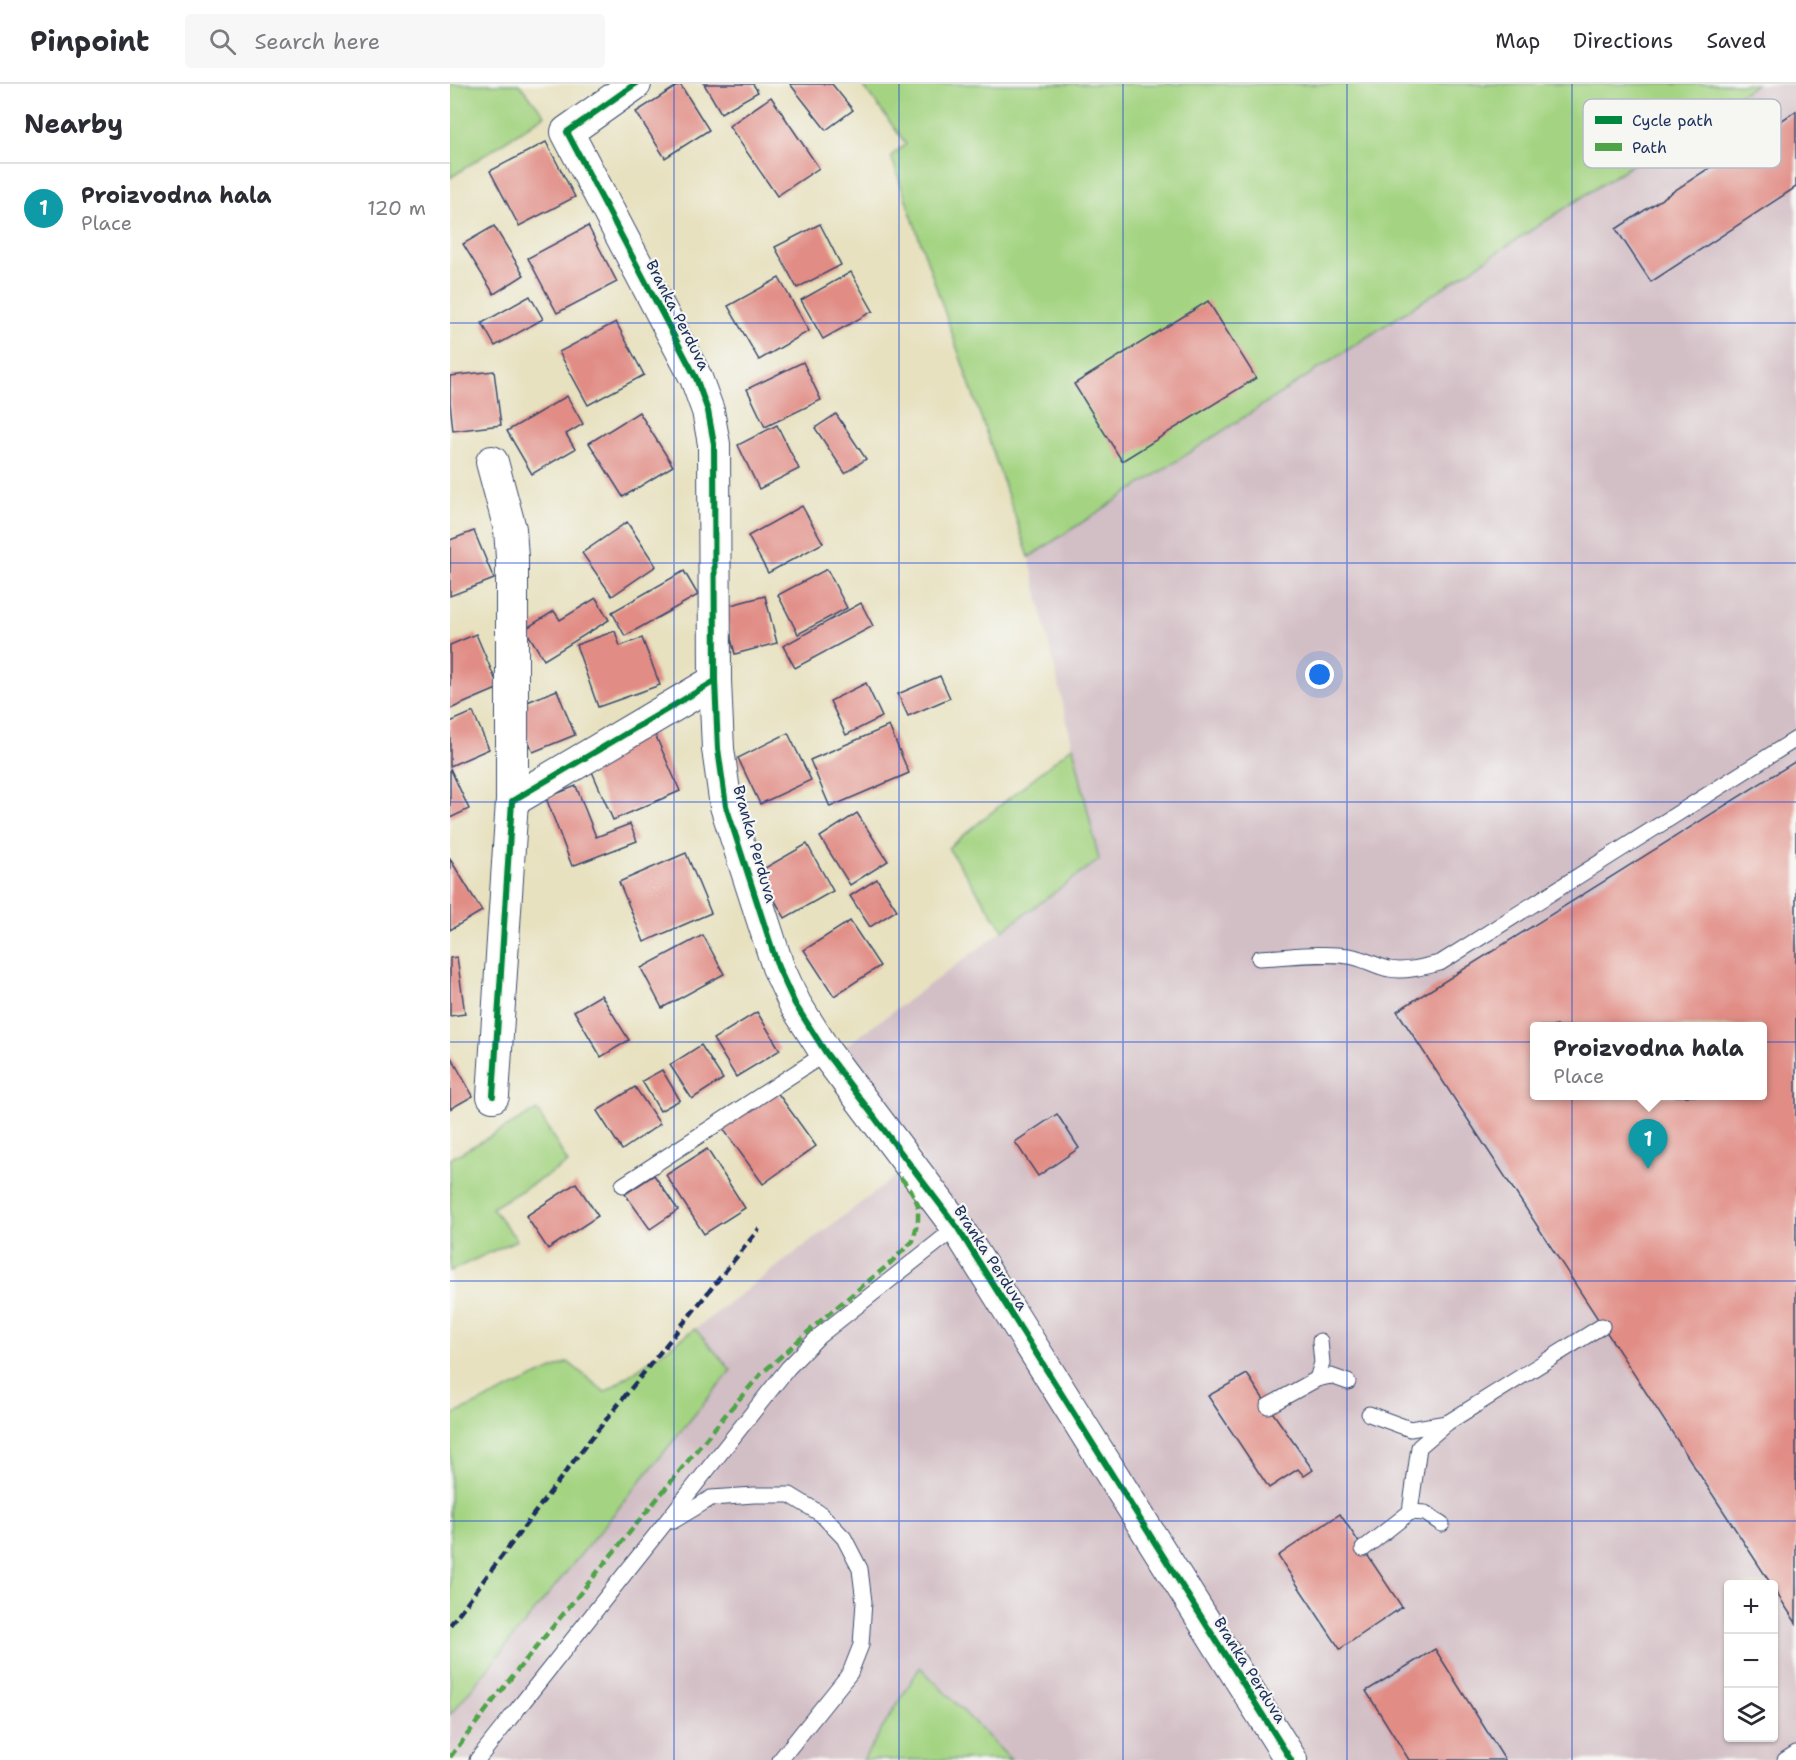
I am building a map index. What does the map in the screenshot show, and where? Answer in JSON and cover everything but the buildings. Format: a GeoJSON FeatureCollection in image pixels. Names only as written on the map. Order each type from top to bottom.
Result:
{"type":"FeatureCollection","features":[{"type":"Feature","properties":{"kind":"street","name":"Branka Perduva"},"geometry":{"type":"LineString","coordinates":[[635,84],[567,132],[696,378],[708,411],[714,444],[715,681],[718,749],[726,806],[778,967],[795,1004],[825,1053],[957,1227],[1291,1760]]}},
{"type":"Feature","properties":{"kind":"street"},"geometry":{"type":"LineString","coordinates":[[492,462],[510,530],[512,558],[512,801],[493,1096]]}},
{"type":"Feature","properties":{"kind":"street"},"geometry":{"type":"LineString","coordinates":[[512,801],[715,681]]}},
{"type":"Feature","properties":{"kind":"lane"},"geometry":{"type":"LineString","coordinates":[[1259,958],[1326,954],[1364,959],[1389,969],[1414,969],[1440,963],[1796,739]]}},
{"type":"Feature","properties":{"kind":"lane"},"geometry":{"type":"LineString","coordinates":[[623,1185],[825,1053]]}},
{"type":"Feature","properties":{"kind":"lane"},"geometry":{"type":"LineString","coordinates":[[477,1760],[788,1368],[819,1336],[957,1227]]}},
{"type":"Feature","properties":{"kind":"lane"},"geometry":{"type":"LineString","coordinates":[[1410,1512],[1419,1447],[1447,1424],[1602,1326]]}},
{"type":"Feature","properties":{"kind":"lane"},"geometry":{"type":"LineString","coordinates":[[1317,1379],[1322,1363],[1320,1341]]}},
{"type":"Feature","properties":{"kind":"lane"},"geometry":{"type":"LineString","coordinates":[[1268,1406],[1317,1379],[1331,1376],[1348,1382]]}},
{"type":"Feature","properties":{"kind":"lane"},"geometry":{"type":"LineString","coordinates":[[1369,1414],[1410,1429],[1447,1424]]}},
{"type":"Feature","properties":{"kind":"lane"},"geometry":{"type":"LineString","coordinates":[[665,1525],[711,1498],[790,1495],[822,1514],[844,1538],[860,1569],[864,1602],[861,1645],[850,1673],[780,1760]]}},
{"type":"Feature","properties":{"kind":"lane"},"geometry":{"type":"LineString","coordinates":[[1363,1549],[1410,1512],[1425,1513],[1442,1524]]}},
{"type":"Feature","properties":{"kind":"lane"},"geometry":{"type":"LineString","coordinates":[[1785,1760],[1796,1753]]}},
{"type":"Feature","properties":{"kind":"shaded area"},"geometry":{"type":"Polygon","coordinates":[[[1756,84],[1796,84],[1796,1760],[450,1760],[450,1715],[731,1370],[695,1329],[921,1157],[843,1048],[1099,860],[1029,557],[1627,168],[1781,168],[1781,99],[1733,99],[1756,84]]]}},
{"type":"Feature","properties":{"kind":"green space"},"geometry":{"type":"Polygon","coordinates":[[[450,84],[519,84],[545,115],[450,178],[450,84]]]}},
{"type":"Feature","properties":{"kind":"green space"},"geometry":{"type":"Polygon","coordinates":[[[862,84],[1756,84],[1733,99],[1583,99],[1583,168],[1627,168],[1029,557],[891,156],[906,144],[862,84]]]}},
{"type":"Feature","properties":{"kind":"green space"},"geometry":{"type":"Polygon","coordinates":[[[1073,746],[1099,860],[1003,930],[948,848],[1073,746]]]}},
{"type":"Feature","properties":{"kind":"green space"},"geometry":{"type":"Polygon","coordinates":[[[537,1110],[568,1163],[492,1208],[517,1240],[450,1271],[450,1159],[537,1110]]]}},
{"type":"Feature","properties":{"kind":"green space"},"geometry":{"type":"Polygon","coordinates":[[[695,1329],[731,1370],[450,1715],[450,1416],[568,1362],[605,1392],[695,1329]]]}},
{"type":"Feature","properties":{"kind":"green space"},"geometry":{"type":"Polygon","coordinates":[[[920,1667],[1011,1760],[863,1760],[920,1667]]]}},
{"type":"Feature","properties":{"kind":"railway"},"geometry":{"type":"LineString","coordinates":[[450,1625],[585,1446],[759,1229]]}},
{"type":"Feature","properties":{"kind":"marked path"},"geometry":{"type":"LineString","coordinates":[[450,1757],[511,1678],[761,1374],[913,1241],[918,1220],[918,1205],[911,1190],[897,1173]]}},
{"type":"Feature","properties":{"kind":"cycle path"},"geometry":{"type":"LineString","coordinates":[[635,84],[567,132],[696,378],[708,411],[714,444],[715,681],[718,749],[726,806],[778,967],[795,1004],[826,1053],[957,1227],[1291,1760]]}},
{"type":"Feature","properties":{"kind":"cycle path"},"geometry":{"type":"LineString","coordinates":[[493,1096],[512,801],[715,681]]}},
{"type":"Feature","properties":{"kind":"place","name":"Proizvodna hala"},"geometry":{"type":"Point","coordinates":[1648,1169]}}]}
